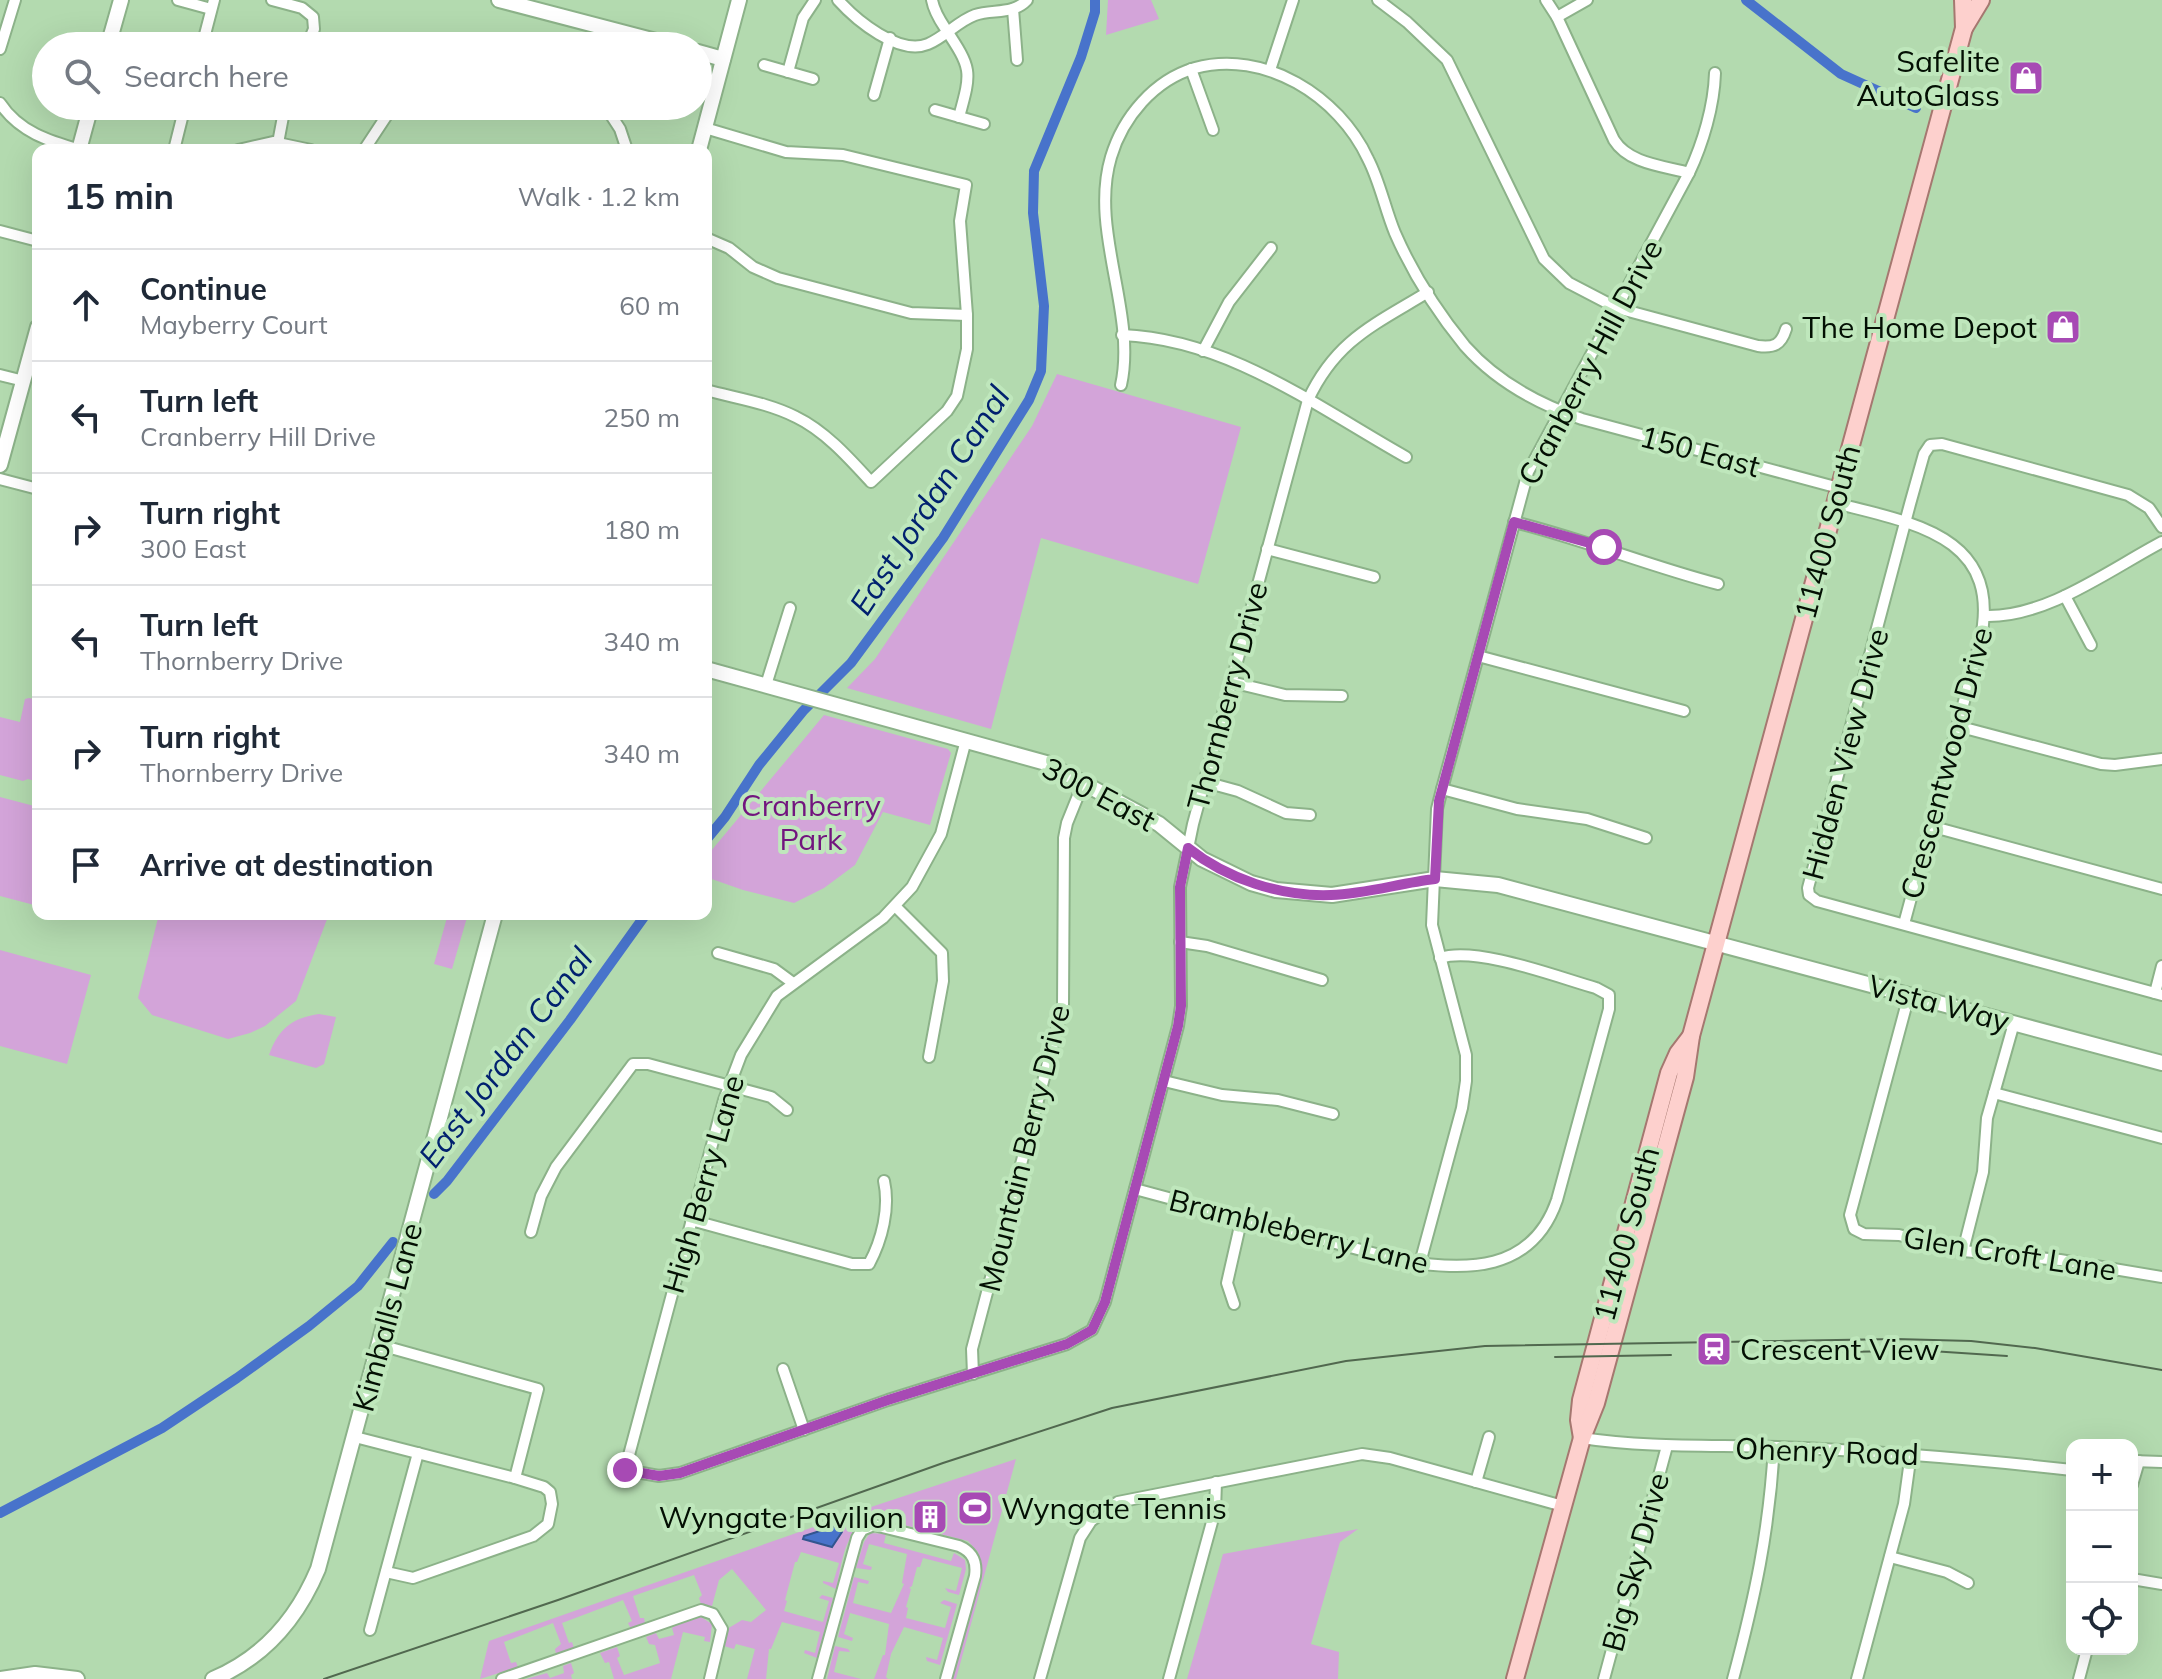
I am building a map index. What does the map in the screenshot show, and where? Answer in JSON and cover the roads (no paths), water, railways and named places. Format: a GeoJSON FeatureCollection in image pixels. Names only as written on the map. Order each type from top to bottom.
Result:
{"type":"FeatureCollection","features":[{"type":"Feature","properties":{"kind":"main road","name":"11400 South"},"geometry":{"type":"LineString","coordinates":[[1963,0],[1964,28]]}},
{"type":"Feature","properties":{"kind":"main road","name":"11400 South"},"geometry":{"type":"LineString","coordinates":[[1515,1679],[1582,1438],[1596,1403],[1685,1077],[1691,1036],[1964,28],[1981,0]]}},
{"type":"Feature","properties":{"kind":"street"},"geometry":{"type":"LineString","coordinates":[[0,49],[15,0]]}},
{"type":"Feature","properties":{"kind":"street"},"geometry":{"type":"LineString","coordinates":[[112,32],[121,0]]}},
{"type":"Feature","properties":{"kind":"street"},"geometry":{"type":"LineString","coordinates":[[178,0],[213,4],[206,32]]}},
{"type":"Feature","properties":{"kind":"street"},"geometry":{"type":"LineString","coordinates":[[272,0],[302,8],[313,17],[313,32]]}},
{"type":"Feature","properties":{"kind":"street"},"geometry":{"type":"LineString","coordinates":[[499,0],[621,32]]}},
{"type":"Feature","properties":{"kind":"street"},"geometry":{"type":"LineString","coordinates":[[712,101],[739,0]]}},
{"type":"Feature","properties":{"kind":"street"},"geometry":{"type":"LineString","coordinates":[[788,72],[803,18],[815,0]]}},
{"type":"Feature","properties":{"kind":"street"},"geometry":{"type":"LineString","coordinates":[[838,0],[862,24],[906,45],[918,46],[929,44],[975,15],[1013,9],[1026,1]]}},
{"type":"Feature","properties":{"kind":"street"},"geometry":{"type":"LineString","coordinates":[[932,0],[935,13],[964,56],[969,70],[969,82],[959,117]]}},
{"type":"Feature","properties":{"kind":"street"},"geometry":{"type":"LineString","coordinates":[[1121,385],[1124,365],[1122,335],[1105,207],[1111,156],[1126,123],[1147,97],[1167,80],[1191,69],[1226,64],[1270,70],[1293,0]]}},
{"type":"Feature","properties":{"kind":"street"},"geometry":{"type":"LineString","coordinates":[[1378,0],[1407,22],[1447,60],[1544,259],[1569,283],[1617,308],[1766,347],[1783,340],[1786,329]]}},
{"type":"Feature","properties":{"kind":"street"},"geometry":{"type":"LineString","coordinates":[[1546,0],[1557,17],[1614,140],[1623,152],[1689,173]]}},
{"type":"Feature","properties":{"kind":"street"},"geometry":{"type":"LineString","coordinates":[[1557,17],[1587,0]]}},
{"type":"Feature","properties":{"kind":"street"},"geometry":{"type":"LineString","coordinates":[[1013,9],[1017,60]]}},
{"type":"Feature","properties":{"kind":"street"},"geometry":{"type":"LineString","coordinates":[[874,95],[890,38]]}},
{"type":"Feature","properties":{"kind":"street"},"geometry":{"type":"LineString","coordinates":[[712,56],[723,59]]}},
{"type":"Feature","properties":{"kind":"street"},"geometry":{"type":"LineString","coordinates":[[764,65],[813,79]]}},
{"type":"Feature","properties":{"kind":"street"},"geometry":{"type":"LineString","coordinates":[[1191,69],[1213,130]]}},
{"type":"Feature","properties":{"kind":"street","name":"150 East"},"geometry":{"type":"LineString","coordinates":[[1270,70],[1322,101],[1354,134],[1373,171],[1395,233],[1428,292],[1452,328],[1482,363],[1515,388],[1561,412],[1837,496]]}},
{"type":"Feature","properties":{"kind":"street","name":"Cranberry Hill Drive"},"geometry":{"type":"LineString","coordinates":[[1420,1263],[1462,1108],[1466,1081],[1464,1042],[1432,925],[1437,809],[1528,472],[1689,173],[1713,96],[1715,73]]}},
{"type":"Feature","properties":{"kind":"street"},"geometry":{"type":"LineString","coordinates":[[0,103],[17,124],[41,138],[60,144]]}},
{"type":"Feature","properties":{"kind":"street"},"geometry":{"type":"LineString","coordinates":[[935,110],[984,124]]}},
{"type":"Feature","properties":{"kind":"street"},"geometry":{"type":"LineString","coordinates":[[82,144],[88,120]]}},
{"type":"Feature","properties":{"kind":"street"},"geometry":{"type":"LineString","coordinates":[[176,144],[182,120]]}},
{"type":"Feature","properties":{"kind":"street"},"geometry":{"type":"LineString","coordinates":[[278,143],[282,120]]}},
{"type":"Feature","properties":{"kind":"street"},"geometry":{"type":"LineString","coordinates":[[368,144],[384,120]]}},
{"type":"Feature","properties":{"kind":"street"},"geometry":{"type":"LineString","coordinates":[[614,120],[625,144]]}},
{"type":"Feature","properties":{"kind":"street"},"geometry":{"type":"LineString","coordinates":[[701,144],[707,120]]}},
{"type":"Feature","properties":{"kind":"street"},"geometry":{"type":"LineString","coordinates":[[705,128],[786,152],[843,155],[966,185],[960,221],[967,349],[957,396],[947,411],[871,482],[852,461],[795,416],[712,392]]}},
{"type":"Feature","properties":{"kind":"street"},"geometry":{"type":"LineString","coordinates":[[259,144],[283,144]]}},
{"type":"Feature","properties":{"kind":"street"},"geometry":{"type":"LineString","coordinates":[[0,231],[32,239]]}},
{"type":"Feature","properties":{"kind":"street"},"geometry":{"type":"LineString","coordinates":[[712,241],[729,248],[753,267],[778,278],[911,313],[967,315]]}},
{"type":"Feature","properties":{"kind":"street"},"geometry":{"type":"LineString","coordinates":[[1203,351],[1229,302],[1271,248]]}},
{"type":"Feature","properties":{"kind":"street","name":"Thornberry Drive"},"geometry":{"type":"LineString","coordinates":[[625,1470],[659,1476],[680,1473],[1067,1344],[1092,1330],[1105,1302],[1180,1016],[1180,887],[1188,848],[1308,400],[1326,366],[1351,340],[1428,292]]}},
{"type":"Feature","properties":{"kind":"street"},"geometry":{"type":"LineString","coordinates":[[1122,335],[1150,337],[1236,361],[1406,457]]}},
{"type":"Feature","properties":{"kind":"street"},"geometry":{"type":"LineString","coordinates":[[0,465],[32,350]]}},
{"type":"Feature","properties":{"kind":"street"},"geometry":{"type":"LineString","coordinates":[[0,375],[24,381]]}},
{"type":"Feature","properties":{"kind":"street","name":"Hidden View Drive"},"geometry":{"type":"LineString","coordinates":[[2159,994],[1817,901],[1809,895],[1808,888],[1924,454],[1930,445],[1942,444],[2128,495],[2149,508],[2162,527]]}},
{"type":"Feature","properties":{"kind":"street"},"geometry":{"type":"LineString","coordinates":[[0,479],[32,487]]}},
{"type":"Feature","properties":{"kind":"street","name":"Crescentwood Drive"},"geometry":{"type":"LineString","coordinates":[[1837,496],[1938,534],[1959,550],[1979,584],[1985,616],[1904,924]]}},
{"type":"Feature","properties":{"kind":"street"},"geometry":{"type":"LineString","coordinates":[[1514,522],[1582,540],[1646,564],[1718,584]]}},
{"type":"Feature","properties":{"kind":"street"},"geometry":{"type":"LineString","coordinates":[[1985,616],[2016,614],[2065,596],[2162,542]]}},
{"type":"Feature","properties":{"kind":"street"},"geometry":{"type":"LineString","coordinates":[[1267,549],[1374,577]]}},
{"type":"Feature","properties":{"kind":"street"},"geometry":{"type":"LineString","coordinates":[[2065,596],[2091,645]]}},
{"type":"Feature","properties":{"kind":"street"},"geometry":{"type":"LineString","coordinates":[[766,685],[790,608]]}},
{"type":"Feature","properties":{"kind":"street"},"geometry":{"type":"LineString","coordinates":[[1478,656],[1684,711]]}},
{"type":"Feature","properties":{"kind":"street","name":"300 East"},"geometry":{"type":"LineString","coordinates":[[712,671],[1046,763],[1159,824],[1202,859],[1251,883],[1309,895],[1360,892],[1435,879],[1498,885],[1716,943]]}},
{"type":"Feature","properties":{"kind":"street"},"geometry":{"type":"LineString","coordinates":[[1231,682],[1285,695],[1342,696]]}},
{"type":"Feature","properties":{"kind":"street"},"geometry":{"type":"LineString","coordinates":[[1957,726],[2101,764],[2162,759]]}},
{"type":"Feature","properties":{"kind":"street","name":"High Berry Lane"},"geometry":{"type":"LineString","coordinates":[[625,1470],[728,1085],[758,1025],[777,996],[896,907],[923,870],[941,834],[966,740]]}},
{"type":"Feature","properties":{"kind":"street","name":"Mountain Berry Drive"},"geometry":{"type":"LineString","coordinates":[[973,1374],[972,1349],[1063,1006],[1064,838],[1084,781]]}},
{"type":"Feature","properties":{"kind":"street"},"geometry":{"type":"LineString","coordinates":[[1205,782],[1238,791],[1286,813],[1310,815]]}},
{"type":"Feature","properties":{"kind":"street"},"geometry":{"type":"LineString","coordinates":[[1442,789],[1517,809],[1587,819],[1646,838]]}},
{"type":"Feature","properties":{"kind":"street"},"geometry":{"type":"LineString","coordinates":[[1930,826],[2162,889]]}},
{"type":"Feature","properties":{"kind":"street"},"geometry":{"type":"LineString","coordinates":[[896,907],[942,953],[943,981],[929,1057]]}},
{"type":"Feature","properties":{"kind":"street","name":"Kimballs Lane"},"geometry":{"type":"LineString","coordinates":[[213,1679],[261,1651],[288,1622],[306,1595],[323,1555],[493,920]]}},
{"type":"Feature","properties":{"kind":"street"},"geometry":{"type":"LineString","coordinates":[[1180,942],[1207,946],[1322,980]]}},
{"type":"Feature","properties":{"kind":"street","name":"Vista Way"},"geometry":{"type":"LineString","coordinates":[[1716,943],[2162,1063]]}},
{"type":"Feature","properties":{"kind":"street"},"geometry":{"type":"LineString","coordinates":[[718,953],[774,969],[793,983]]}},
{"type":"Feature","properties":{"kind":"street","name":"Brambleberry Lane"},"geometry":{"type":"LineString","coordinates":[[1135,1189],[1420,1263],[1451,1267],[1496,1262],[1525,1247],[1543,1230],[1557,1200],[1609,1009],[1609,995],[1596,988],[1481,957],[1452,954],[1440,958]]}},
{"type":"Feature","properties":{"kind":"street"},"geometry":{"type":"LineString","coordinates":[[2159,994],[2162,966]]}},
{"type":"Feature","properties":{"kind":"street","name":"Glen Croft Lane"},"geometry":{"type":"LineString","coordinates":[[1909,995],[1850,1215],[1857,1233],[1899,1235],[1963,1251],[2060,1260],[2162,1277]]}},
{"type":"Feature","properties":{"kind":"street"},"geometry":{"type":"LineString","coordinates":[[1963,1251],[1983,1172],[1986,1129],[1994,1093],[2014,1023]]}},
{"type":"Feature","properties":{"kind":"street"},"geometry":{"type":"LineString","coordinates":[[531,1232],[541,1196],[556,1167],[633,1064],[645,1063],[771,1097],[787,1110]]}},
{"type":"Feature","properties":{"kind":"street"},"geometry":{"type":"LineString","coordinates":[[1164,1081],[1222,1095],[1278,1100],[1333,1114]]}},
{"type":"Feature","properties":{"kind":"street"},"geometry":{"type":"LineString","coordinates":[[1994,1093],[2162,1138]]}},
{"type":"Feature","properties":{"kind":"street"},"geometry":{"type":"LineString","coordinates":[[691,1220],[852,1264],[869,1264],[886,1208],[884,1181]]}},
{"type":"Feature","properties":{"kind":"street"},"geometry":{"type":"LineString","coordinates":[[1234,1304],[1227,1283],[1242,1217]]}},
{"type":"Feature","properties":{"kind":"street"},"geometry":{"type":"LineString","coordinates":[[380,1345],[538,1389],[515,1478]]}},
{"type":"Feature","properties":{"kind":"street"},"geometry":{"type":"LineString","coordinates":[[783,1369],[804,1430]]}},
{"type":"Feature","properties":{"kind":"street"},"geometry":{"type":"LineString","coordinates":[[355,1437],[515,1478],[544,1487],[550,1492],[552,1504],[548,1524],[533,1536],[413,1578],[386,1572]]}},
{"type":"Feature","properties":{"kind":"street"},"geometry":{"type":"LineString","coordinates":[[1476,1482],[1489,1437]]}},
{"type":"Feature","properties":{"kind":"street","name":"Ohenry Road"},"geometry":{"type":"LineString","coordinates":[[1582,1438],[1667,1446],[1911,1453],[2066,1469]]}},
{"type":"Feature","properties":{"kind":"street","name":"Big Sky Drive"},"geometry":{"type":"LineString","coordinates":[[1604,1679],[1667,1446]]}},
{"type":"Feature","properties":{"kind":"street"},"geometry":{"type":"LineString","coordinates":[[1733,1679],[1759,1579],[1771,1502],[1774,1447]]}},
{"type":"Feature","properties":{"kind":"street"},"geometry":{"type":"LineString","coordinates":[[370,1630],[418,1453]]}},
{"type":"Feature","properties":{"kind":"street"},"geometry":{"type":"LineString","coordinates":[[1857,1679],[1908,1487],[1911,1453]]}},
{"type":"Feature","properties":{"kind":"street"},"geometry":{"type":"LineString","coordinates":[[1040,1679],[1076,1548],[1091,1521],[1108,1507],[1128,1499],[1362,1454],[1381,1456],[1563,1506]]}},
{"type":"Feature","properties":{"kind":"street"},"geometry":{"type":"LineString","coordinates":[[2138,1461],[2162,1462]]}},
{"type":"Feature","properties":{"kind":"street"},"geometry":{"type":"LineString","coordinates":[[1169,1679],[1215,1511],[1216,1482]]}},
{"type":"Feature","properties":{"kind":"street"},"geometry":{"type":"LineString","coordinates":[[818,1679],[855,1543],[862,1530],[874,1525],[959,1546],[973,1557],[975,1576],[946,1679]]}},
{"type":"Feature","properties":{"kind":"street"},"geometry":{"type":"LineString","coordinates":[[1890,1557],[1947,1572],[1968,1583]]}},
{"type":"Feature","properties":{"kind":"street"},"geometry":{"type":"LineString","coordinates":[[2138,1580],[2162,1584]]}},
{"type":"Feature","properties":{"kind":"street"},"geometry":{"type":"LineString","coordinates":[[507,1678],[697,1611],[708,1611],[722,1625],[710,1679]]}},
{"type":"Feature","properties":{"kind":"street"},"geometry":{"type":"LineString","coordinates":[[2079,1679],[2085,1655]]}},
{"type":"Feature","properties":{"kind":"street"},"geometry":{"type":"LineString","coordinates":[[0,1679],[35,1674],[77,1679]]}},
{"type":"Feature","properties":{"kind":"water"},"geometry":{"type":"Polygon","coordinates":[[[839,1525],[842,1532],[832,1547],[803,1539],[823,1530],[822,1526],[827,1529],[839,1525]]]}},
{"type":"Feature","properties":{"kind":"waterway","name":"East Jordan Canal"},"geometry":{"type":"LineString","coordinates":[[712,833],[759,765],[803,711],[851,663],[943,538],[1029,400],[1041,371],[1044,306],[1033,213],[1034,171],[1081,57],[1095,12],[1095,0]]}},
{"type":"Feature","properties":{"kind":"waterway","name":"East Jordan Canal"},"geometry":{"type":"LineString","coordinates":[[1746,0],[1841,74],[1916,108]]}},
{"type":"Feature","properties":{"kind":"waterway","name":"East Jordan Canal"},"geometry":{"type":"LineString","coordinates":[[434,1194],[570,1020],[642,920]]}},
{"type":"Feature","properties":{"kind":"waterway","name":"East Jordan Canal"},"geometry":{"type":"LineString","coordinates":[[0,1513],[162,1428],[237,1378],[358,1286],[393,1242]]}},
{"type":"Feature","properties":{"kind":"tram line"},"geometry":{"type":"LineString","coordinates":[[324,1679],[558,1600],[943,1463],[1112,1408],[1346,1361],[1485,1346],[1896,1339],[1971,1341],[2035,1348],[2162,1370]]}},
{"type":"Feature","properties":{"kind":"tram line"},"geometry":{"type":"LineString","coordinates":[[1795,1353],[1895,1351]]}},
{"type":"Feature","properties":{"kind":"tram line"},"geometry":{"type":"LineString","coordinates":[[1931,1351],[2007,1356]]}},
{"type":"Feature","properties":{"kind":"tram line"},"geometry":{"type":"LineString","coordinates":[[1555,1357],[1671,1355]]}},
{"type":"Feature","properties":{"kind":"place","name":"Safelite AutoGlass"},"geometry":{"type":"Point","coordinates":[2026,78]}},
{"type":"Feature","properties":{"kind":"place","name":"The Home Depot"},"geometry":{"type":"Point","coordinates":[2063,327]}},
{"type":"Feature","properties":{"kind":"place","name":"Crescent View"},"geometry":{"type":"Point","coordinates":[1714,1349]}},
{"type":"Feature","properties":{"kind":"place","name":"Wyngate Tennis"},"geometry":{"type":"Point","coordinates":[975,1508]}},
{"type":"Feature","properties":{"kind":"place","name":"Wyngate Pavilion"},"geometry":{"type":"Point","coordinates":[930,1517]}},
{"type":"Feature","properties":{"kind":"park label","name":"Cranberry Park"},"geometry":{"type":"Point","coordinates":[811,822]}}]}
